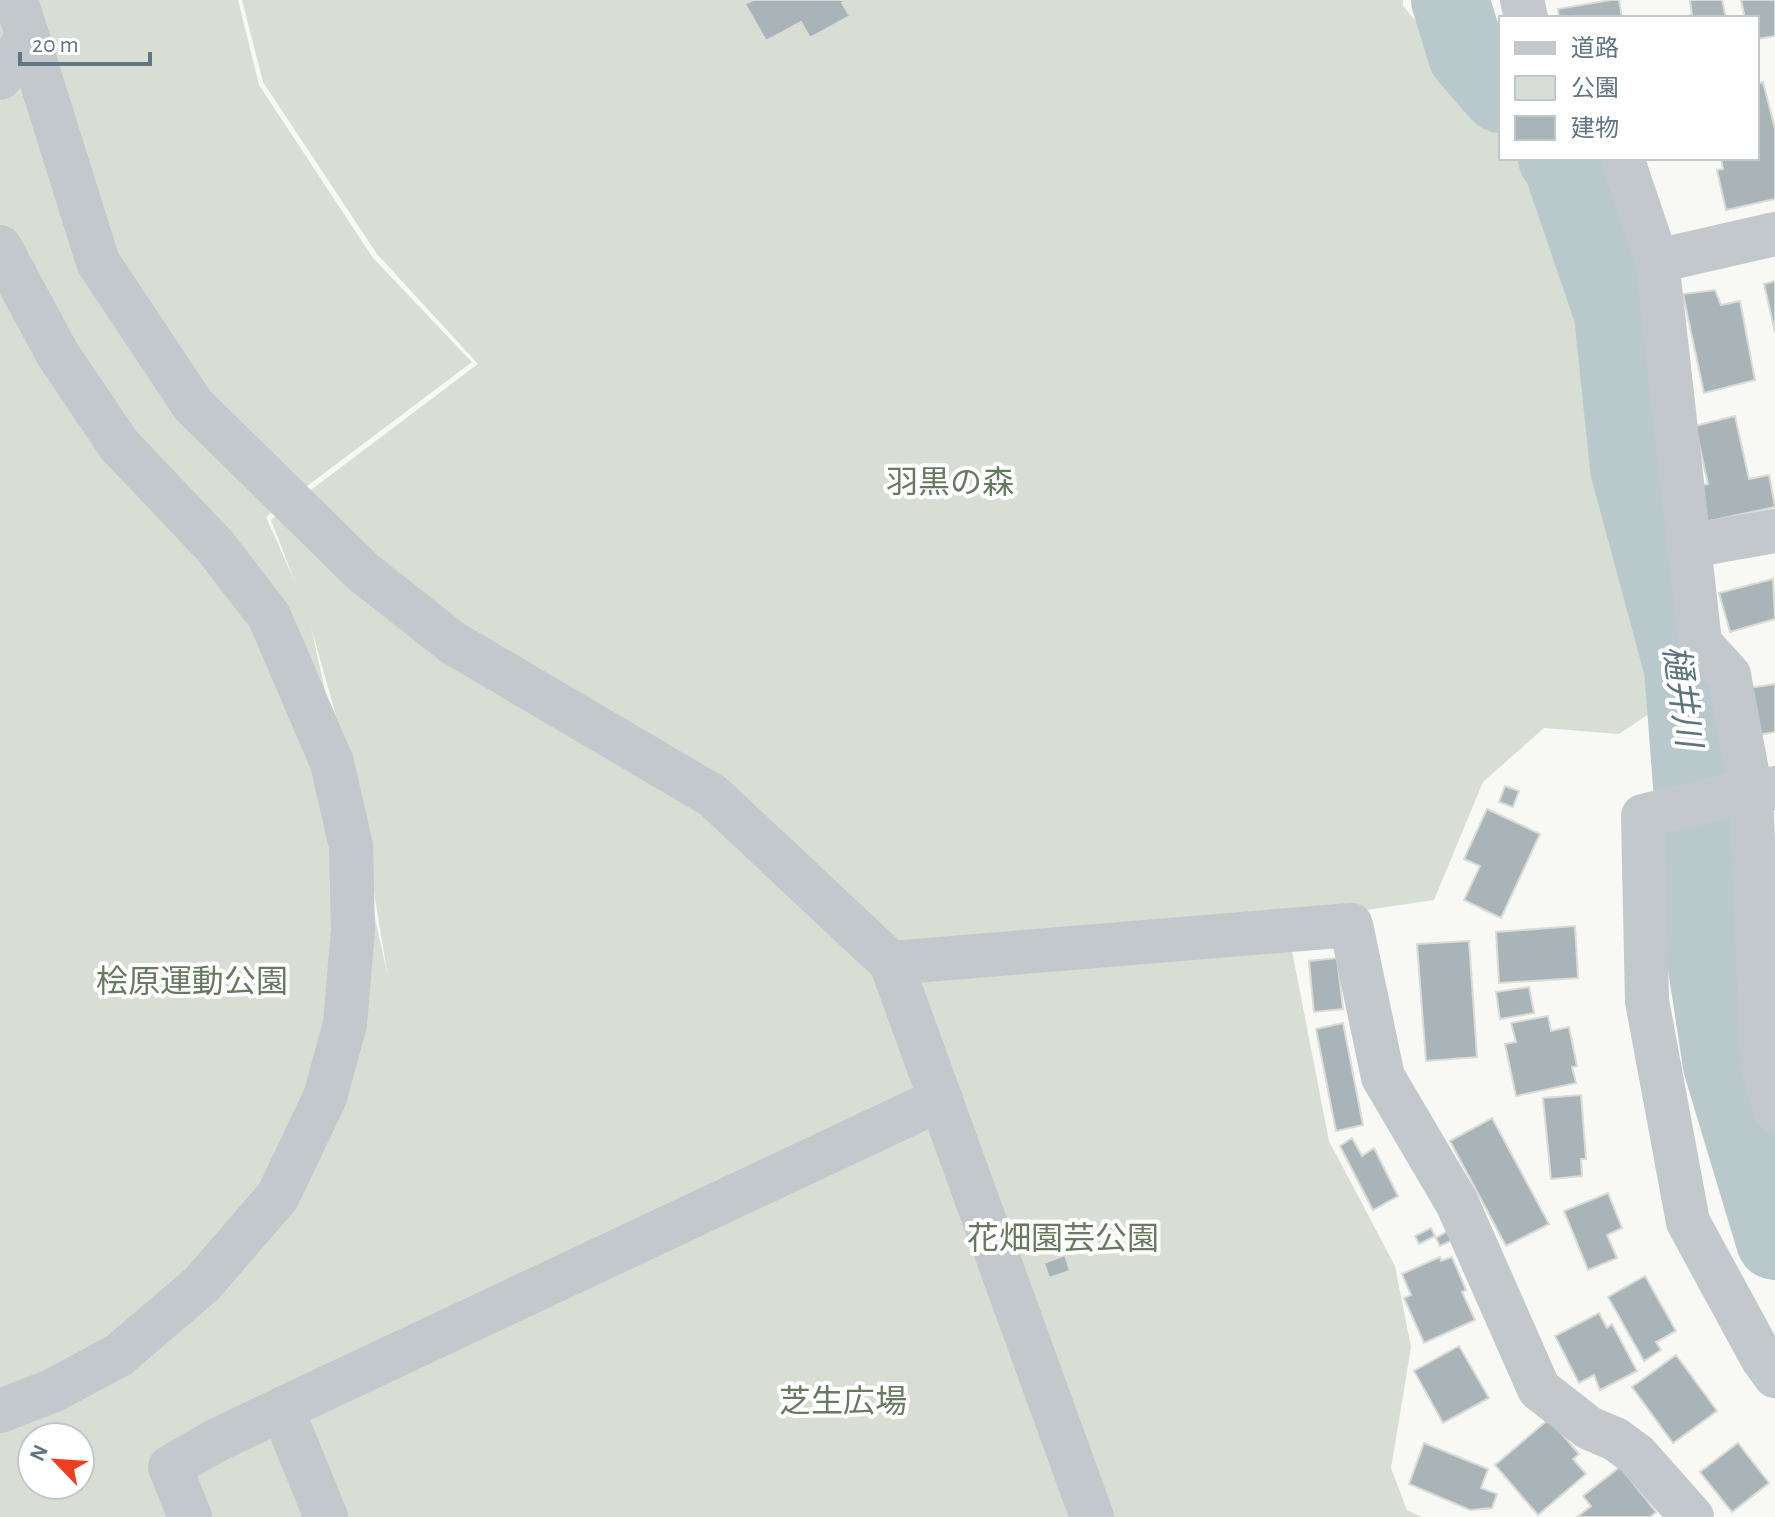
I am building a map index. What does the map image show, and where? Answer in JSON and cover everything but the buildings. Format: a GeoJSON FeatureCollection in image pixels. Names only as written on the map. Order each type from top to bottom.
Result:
{"type":"FeatureCollection","features":[{"type":"Feature","properties":{"kind":"street"},"geometry":{"type":"LineString","coordinates":[[0,78],[22,19]]}},
{"type":"Feature","properties":{"kind":"street"},"geometry":{"type":"LineString","coordinates":[[22,19],[98,262],[193,405],[363,572],[453,643],[713,796],[891,963],[1092,1517]]}},
{"type":"Feature","properties":{"kind":"street"},"geometry":{"type":"LineString","coordinates":[[1623,160],[1657,261],[1700,643],[1729,675],[1752,792],[1768,1063],[1775,1110]]}},
{"type":"Feature","properties":{"kind":"street"},"geometry":{"type":"LineString","coordinates":[[1657,261],[1775,234]]}},
{"type":"Feature","properties":{"kind":"street"},"geometry":{"type":"LineString","coordinates":[[0,247],[57,353],[119,445],[215,546],[269,616],[332,763],[351,846],[353,929],[345,1024],[325,1097],[278,1196],[202,1284],[119,1355],[52,1391],[0,1411]]}},
{"type":"Feature","properties":{"kind":"street"},"geometry":{"type":"LineString","coordinates":[[1690,546],[1775,531]]}},
{"type":"Feature","properties":{"kind":"street"},"geometry":{"type":"LineString","coordinates":[[1752,792],[1643,816],[1647,1001],[1688,1222],[1762,1358],[1775,1376]]}},
{"type":"Feature","properties":{"kind":"street"},"geometry":{"type":"LineString","coordinates":[[891,963],[1351,925],[1383,1077],[1457,1203],[1539,1389],[1589,1428],[1615,1439],[1637,1455],[1692,1517]]}},
{"type":"Feature","properties":{"kind":"street"},"geometry":{"type":"LineString","coordinates":[[190,1517],[170,1467],[215,1441],[941,1099]]}},
{"type":"Feature","properties":{"kind":"street"},"geometry":{"type":"LineString","coordinates":[[282,1409],[326,1517]]}},
{"type":"Feature","properties":{"kind":"green space"},"geometry":{"type":"Polygon","coordinates":[[[0,0],[238,0],[259,85],[373,258],[472,362],[266,517],[295,582],[271,520],[478,364],[377,254],[263,82],[242,0],[1403,0],[1403,6],[1497,116],[1499,160],[1519,160],[1583,290],[1592,453],[1649,648],[1649,714],[1619,734],[1544,728],[1483,782],[1434,900],[961,970],[1288,930],[1329,1141],[1395,1266],[1411,1347],[1391,1468],[1407,1510],[1422,1517],[0,1517],[0,0]],[[311,627],[387,974],[358,794],[311,627]]]}},
{"type":"Feature","properties":{"kind":"waterway","name":"樋井川"},"geometry":{"type":"LineString","coordinates":[[1450,0],[1467,55],[1499,92]]}},
{"type":"Feature","properties":{"kind":"waterway","name":"樋井川"},"geometry":{"type":"LineString","coordinates":[[1559,160],[1613,314],[1629,468],[1683,668],[1705,954],[1722,1065],[1775,1241]]}},
{"type":"Feature","properties":{"kind":"park label","name":"羽黒の森"},"geometry":{"type":"Point","coordinates":[950,483]}},
{"type":"Feature","properties":{"kind":"park label","name":"桧原運動公園"},"geometry":{"type":"Point","coordinates":[192,982]}},
{"type":"Feature","properties":{"kind":"park label","name":"花畑園芸公園"},"geometry":{"type":"Point","coordinates":[1063,1239]}},
{"type":"Feature","properties":{"kind":"park label","name":"芝生広場"},"geometry":{"type":"Point","coordinates":[843,1402]}}]}
